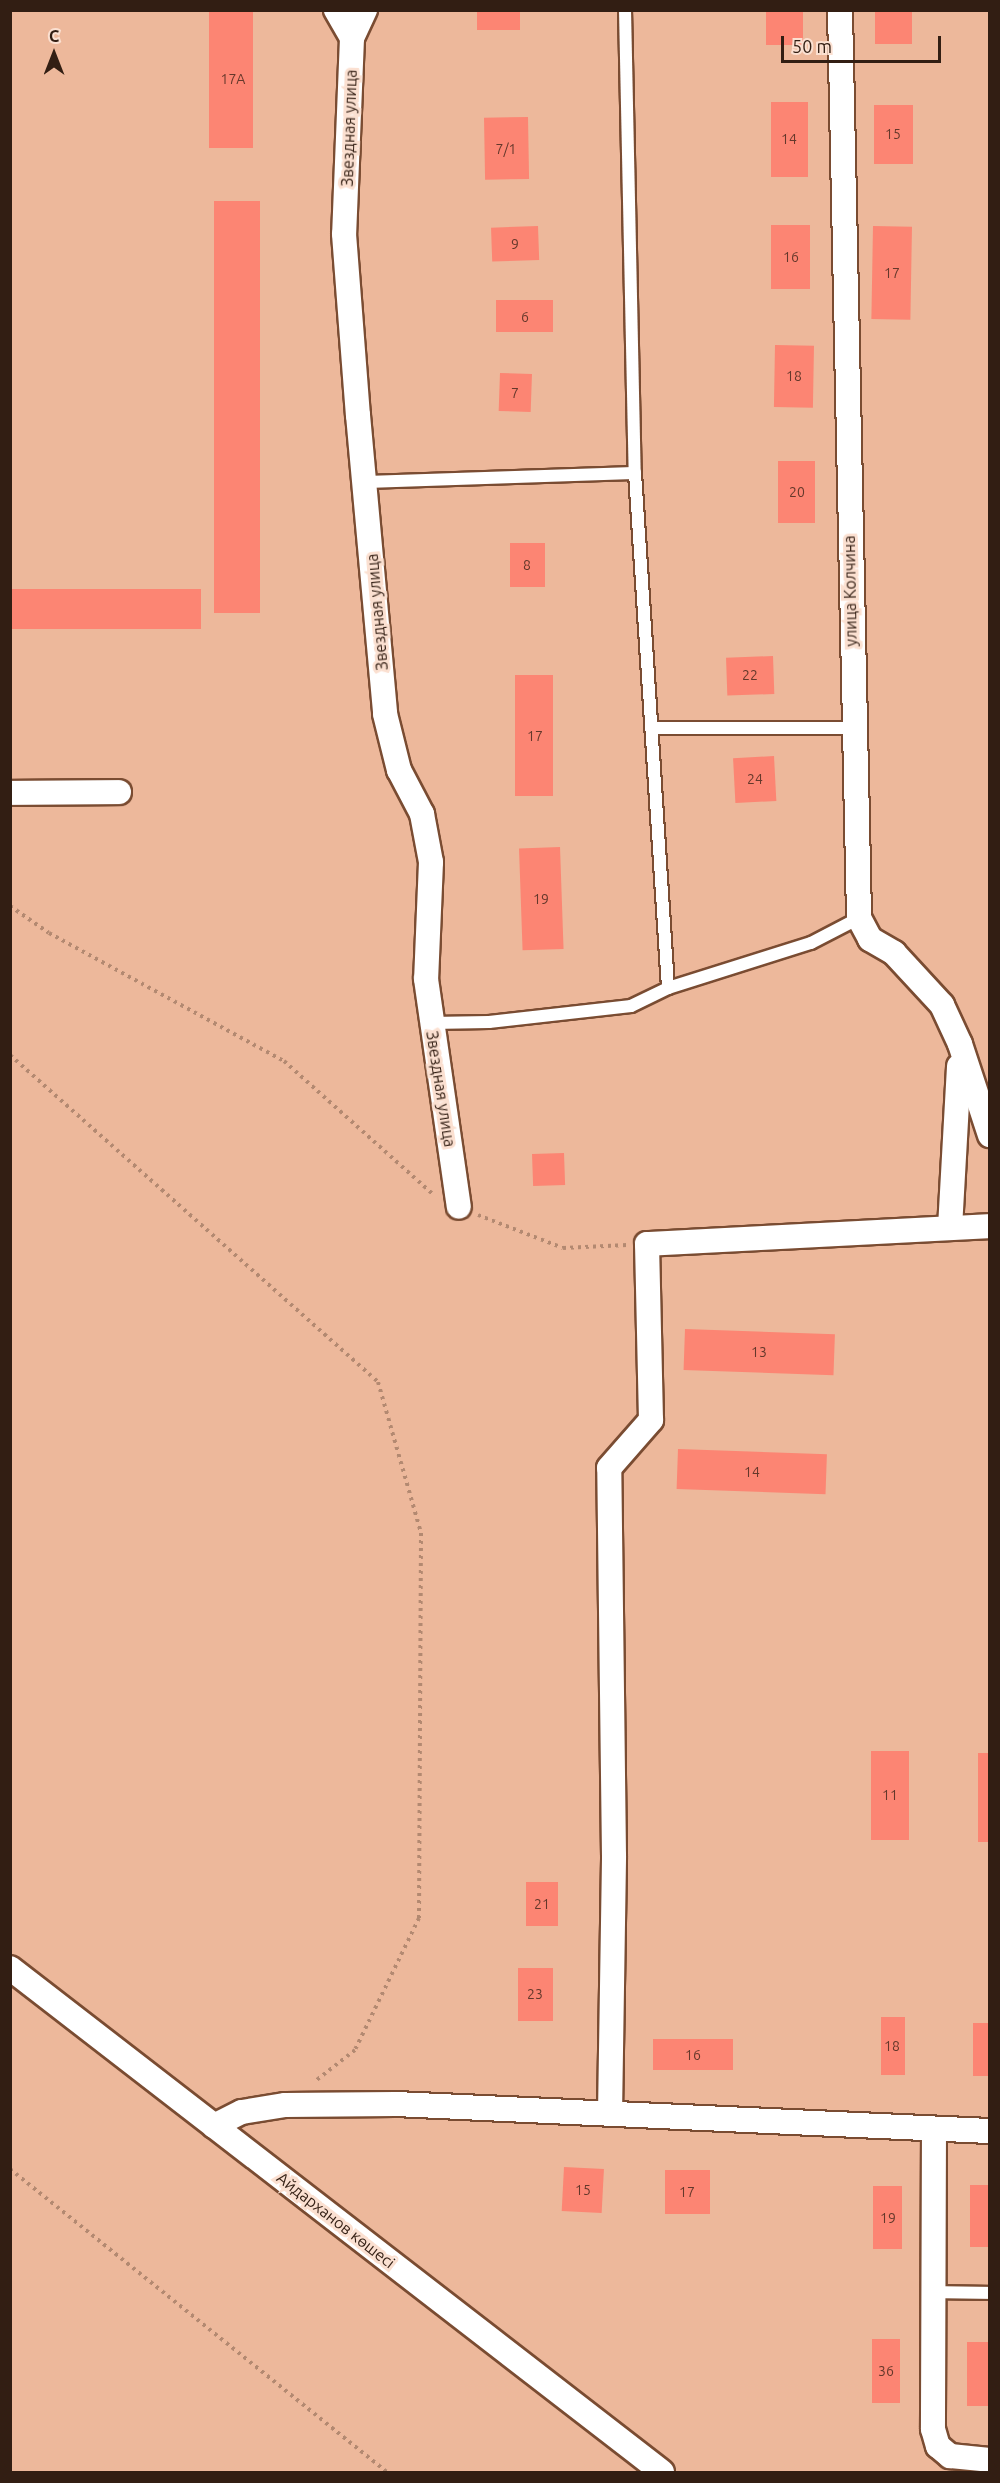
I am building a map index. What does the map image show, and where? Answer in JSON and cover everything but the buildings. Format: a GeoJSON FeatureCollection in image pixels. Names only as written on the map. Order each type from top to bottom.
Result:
{"type":"FeatureCollection","features":[{"type":"Feature","properties":{"kind":"street"},"geometry":{"type":"LineString","coordinates":[[336,10],[352,38]]}},
{"type":"Feature","properties":{"kind":"street","name":"Звездная улица"},"geometry":{"type":"LineString","coordinates":[[365,10],[352,38],[344,234],[385,714],[399,770],[422,814],[431,862],[426,979],[459,1207]]}},
{"type":"Feature","properties":{"kind":"street","name":"улица Колчина"},"geometry":{"type":"LineString","coordinates":[[840,10],[853,728],[859,918]]}},
{"type":"Feature","properties":{"kind":"street"},"geometry":{"type":"LineString","coordinates":[[10,793],[119,792]]}},
{"type":"Feature","properties":{"kind":"street"},"geometry":{"type":"LineString","coordinates":[[859,918],[870,939],[894,953],[942,1005],[960,1044],[988,1128]]}},
{"type":"Feature","properties":{"kind":"street"},"geometry":{"type":"LineString","coordinates":[[950,1228],[960,1044]]}},
{"type":"Feature","properties":{"kind":"street"},"geometry":{"type":"LineString","coordinates":[[610,2114],[614,1856],[609,1468],[651,1420],[648,1244],[990,1227]]}},
{"type":"Feature","properties":{"kind":"street","name":"Айдарханов көшесі"},"geometry":{"type":"LineString","coordinates":[[10,1968],[662,2472]]}},
{"type":"Feature","properties":{"kind":"street"},"geometry":{"type":"LineString","coordinates":[[214,2126],[242,2112],[285,2105],[395,2104],[934,2130],[990,2130]]}},
{"type":"Feature","properties":{"kind":"street"},"geometry":{"type":"LineString","coordinates":[[934,2130],[933,2429],[938,2446],[950,2456],[990,2460]]}},
{"type":"Feature","properties":{"kind":"lane"},"geometry":{"type":"LineString","coordinates":[[625,10],[635,473],[668,988]]}},
{"type":"Feature","properties":{"kind":"lane"},"geometry":{"type":"LineString","coordinates":[[365,482],[635,473]]}},
{"type":"Feature","properties":{"kind":"lane"},"geometry":{"type":"LineString","coordinates":[[652,728],[853,728]]}},
{"type":"Feature","properties":{"kind":"lane"},"geometry":{"type":"LineString","coordinates":[[431,1023],[489,1022],[631,1006],[668,988],[811,943],[859,918]]}},
{"type":"Feature","properties":{"kind":"lane"},"geometry":{"type":"LineString","coordinates":[[933,2292],[990,2293]]}},
{"type":"Feature","properties":{"kind":"path"},"geometry":{"type":"LineString","coordinates":[[10,906],[49,933],[284,1061],[440,1200],[563,1248],[648,1244]]}},
{"type":"Feature","properties":{"kind":"path"},"geometry":{"type":"LineString","coordinates":[[10,1055],[378,1382],[421,1533],[418,1918],[356,2050],[285,2105]]}},
{"type":"Feature","properties":{"kind":"path"},"geometry":{"type":"LineString","coordinates":[[10,2169],[387,2472]]}}]}
